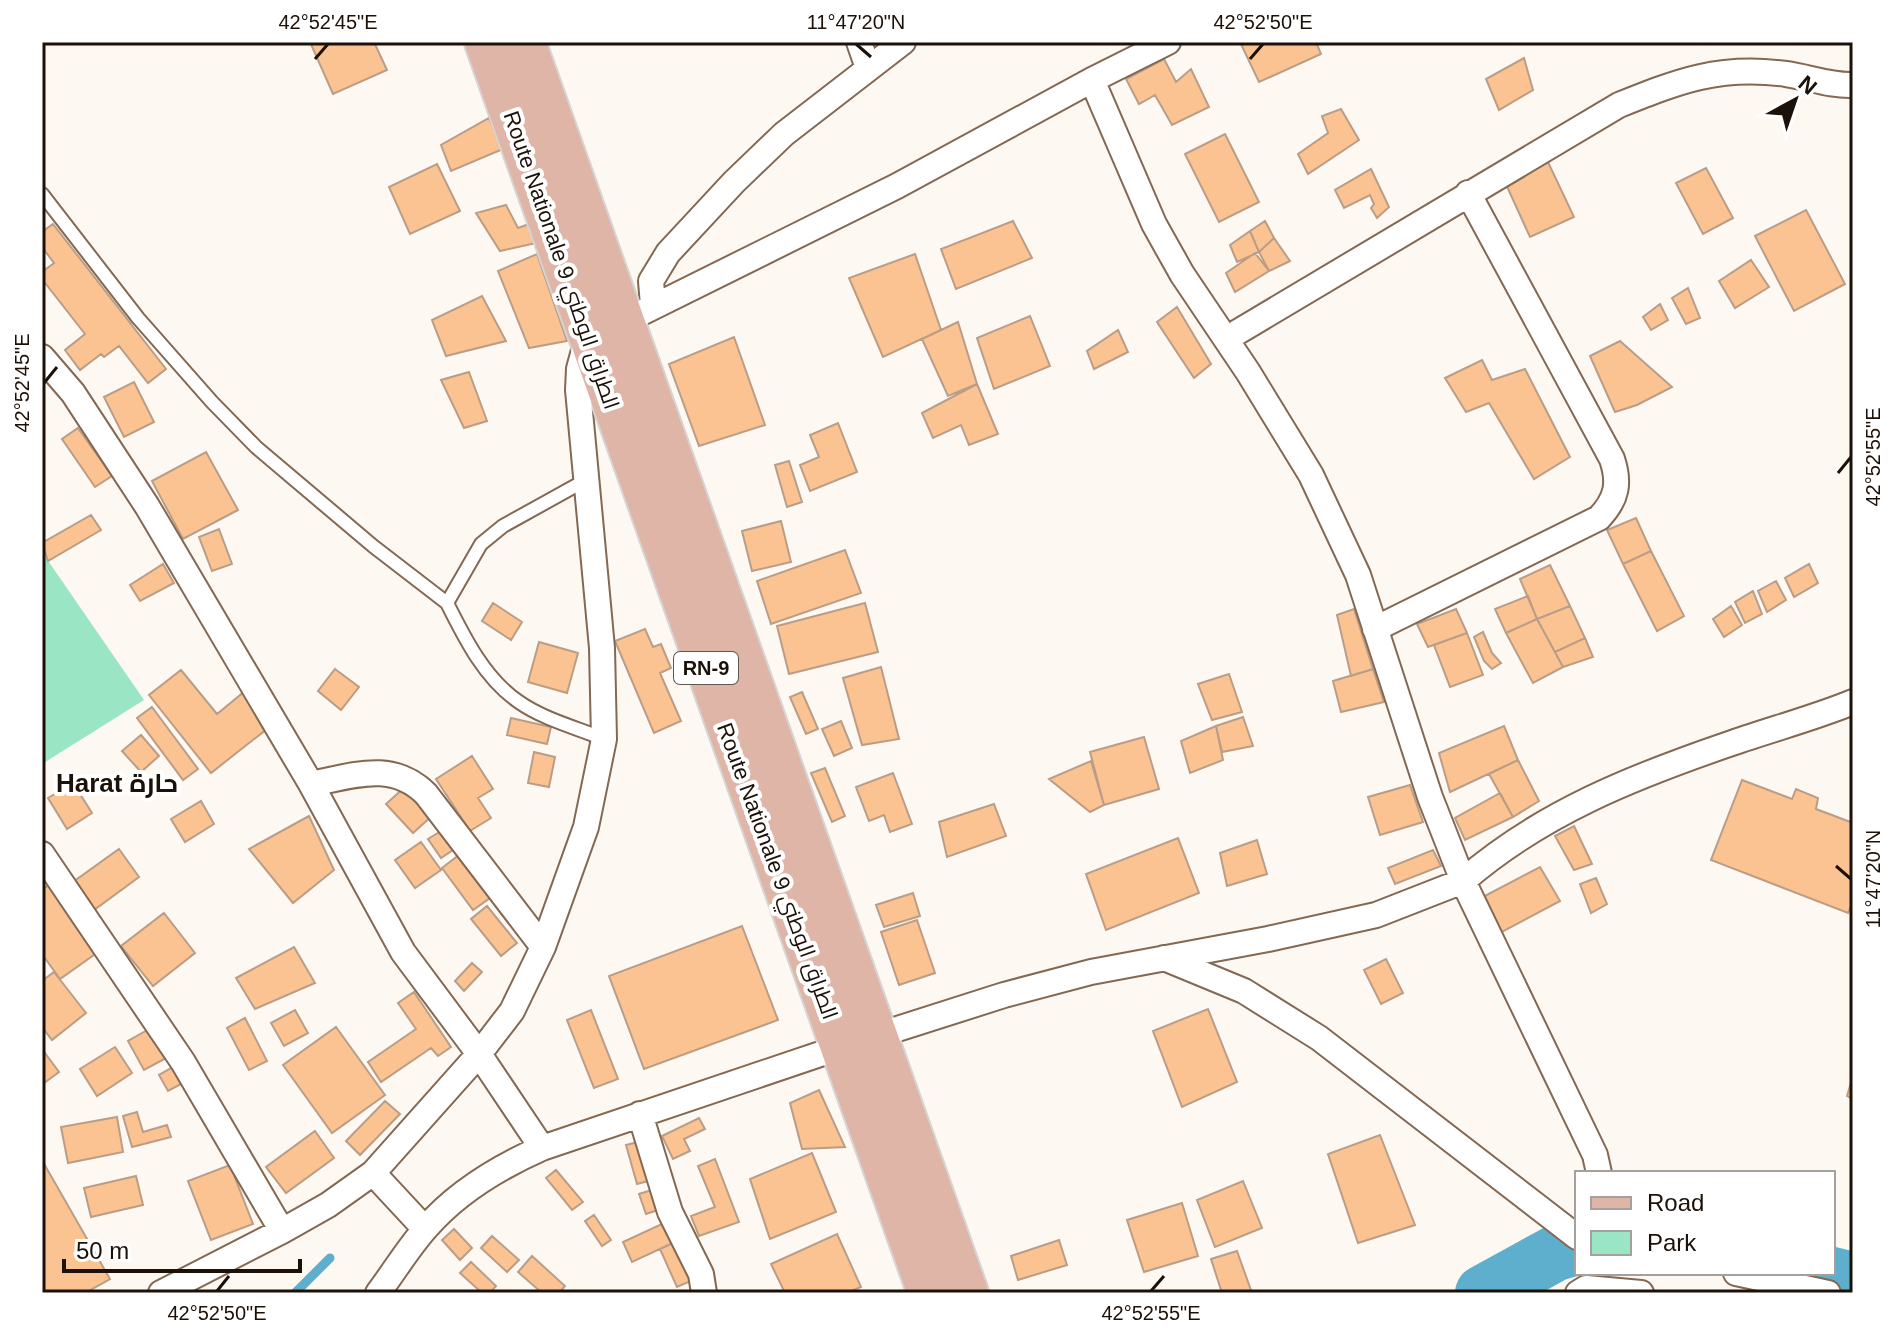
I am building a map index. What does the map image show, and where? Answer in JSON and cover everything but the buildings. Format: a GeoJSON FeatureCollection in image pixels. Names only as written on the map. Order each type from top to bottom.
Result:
{"type":"FeatureCollection","features":[{"type":"Feature","properties":{"kind":"main road","name":"Route Nationale الطراق الوطني 9"},"geometry":{"type":"LineString","coordinates":[[485,42],[622,321]]}},
{"type":"Feature","properties":{"kind":"main road","name":"Route Nationale الطراق الوطني 9"},"geometry":{"type":"LineString","coordinates":[[525,42],[622,321],[858,1041],[928,1293]]}},
{"type":"Feature","properties":{"kind":"main road","name":"Route Nationale الطراق الوطني 9"},"geometry":{"type":"LineString","coordinates":[[858,1041],[968,1293]]}},
{"type":"Feature","properties":{"kind":"street"},"geometry":{"type":"LineString","coordinates":[[859,42],[868,68]]}},
{"type":"Feature","properties":{"kind":"street"},"geometry":{"type":"LineString","coordinates":[[161,1293],[328,1205],[373,1173],[479,1054],[512,1011],[543,947],[586,827],[604,739],[602,648],[578,390],[581,360],[622,321],[668,253],[734,182],[784,134],[903,42]]}},
{"type":"Feature","properties":{"kind":"street"},"geometry":{"type":"LineString","coordinates":[[622,321],[897,186],[1168,42]]}},
{"type":"Feature","properties":{"kind":"street"},"geometry":{"type":"LineString","coordinates":[[1226,339],[1619,105],[1680,80],[1714,73],[1748,71],[1853,85]]}},
{"type":"Feature","properties":{"kind":"street"},"geometry":{"type":"LineString","coordinates":[[1092,80],[1154,224],[1182,274],[1311,475],[1358,575],[1430,797],[1463,881],[1595,1155],[1599,1171]]}},
{"type":"Feature","properties":{"kind":"street"},"geometry":{"type":"LineString","coordinates":[[1375,629],[1599,518],[1610,507],[1616,493],[1618,477],[1612,459],[1468,193]]}},
{"type":"Feature","properties":{"kind":"street"},"geometry":{"type":"LineString","coordinates":[[42,357],[73,393],[147,506],[311,784],[403,952],[479,1054],[542,1148]]}},
{"type":"Feature","properties":{"kind":"street"},"geometry":{"type":"LineString","coordinates":[[378,1293],[425,1229],[451,1203],[512,1161],[542,1148],[1004,995],[1091,972],[1376,915],[1463,881],[1511,842],[1560,813],[1612,788],[1853,702]]}},
{"type":"Feature","properties":{"kind":"street"},"geometry":{"type":"LineString","coordinates":[[311,784],[370,773],[393,773],[413,781],[543,947]]}},
{"type":"Feature","properties":{"kind":"street"},"geometry":{"type":"LineString","coordinates":[[42,854],[183,1062],[282,1231]]}},
{"type":"Feature","properties":{"kind":"street"},"geometry":{"type":"LineString","coordinates":[[1162,957],[1244,991],[1319,1038],[1575,1235]]}},
{"type":"Feature","properties":{"kind":"street"},"geometry":{"type":"LineString","coordinates":[[640,1114],[670,1212],[701,1274],[704,1293]]}},
{"type":"Feature","properties":{"kind":"street"},"geometry":{"type":"LineString","coordinates":[[373,1173],[425,1229]]}},
{"type":"Feature","properties":{"kind":"street"},"geometry":{"type":"LineString","coordinates":[[1745,1275],[1828,1293]]}},
{"type":"Feature","properties":{"kind":"street"},"geometry":{"type":"LineString","coordinates":[[1584,1285],[1641,1293]]}},
{"type":"Feature","properties":{"kind":"lane"},"geometry":{"type":"LineString","coordinates":[[42,194],[138,318],[256,447],[373,546],[447,603],[464,638],[491,676],[519,702],[604,739]]}},
{"type":"Feature","properties":{"kind":"lane"},"geometry":{"type":"LineString","coordinates":[[447,603],[481,544],[503,526],[586,480]]}},
{"type":"Feature","properties":{"kind":"green space"},"geometry":{"type":"Polygon","coordinates":[[[42,552],[144,700],[42,764],[42,552]]]}},
{"type":"Feature","properties":{"kind":"waterway"},"geometry":{"type":"LineString","coordinates":[[1483,1293],[1556,1253],[1575,1248]]}},
{"type":"Feature","properties":{"kind":"waterway"},"geometry":{"type":"LineString","coordinates":[[295,1293],[330,1258]]}},
{"type":"Feature","properties":{"kind":"waterway"},"geometry":{"type":"LineString","coordinates":[[1832,1275],[1853,1280]]}},
{"type":"Feature","properties":{"kind":"district","name":"Harat حارة"},"geometry":{"type":"Point","coordinates":[117,783]}}]}
